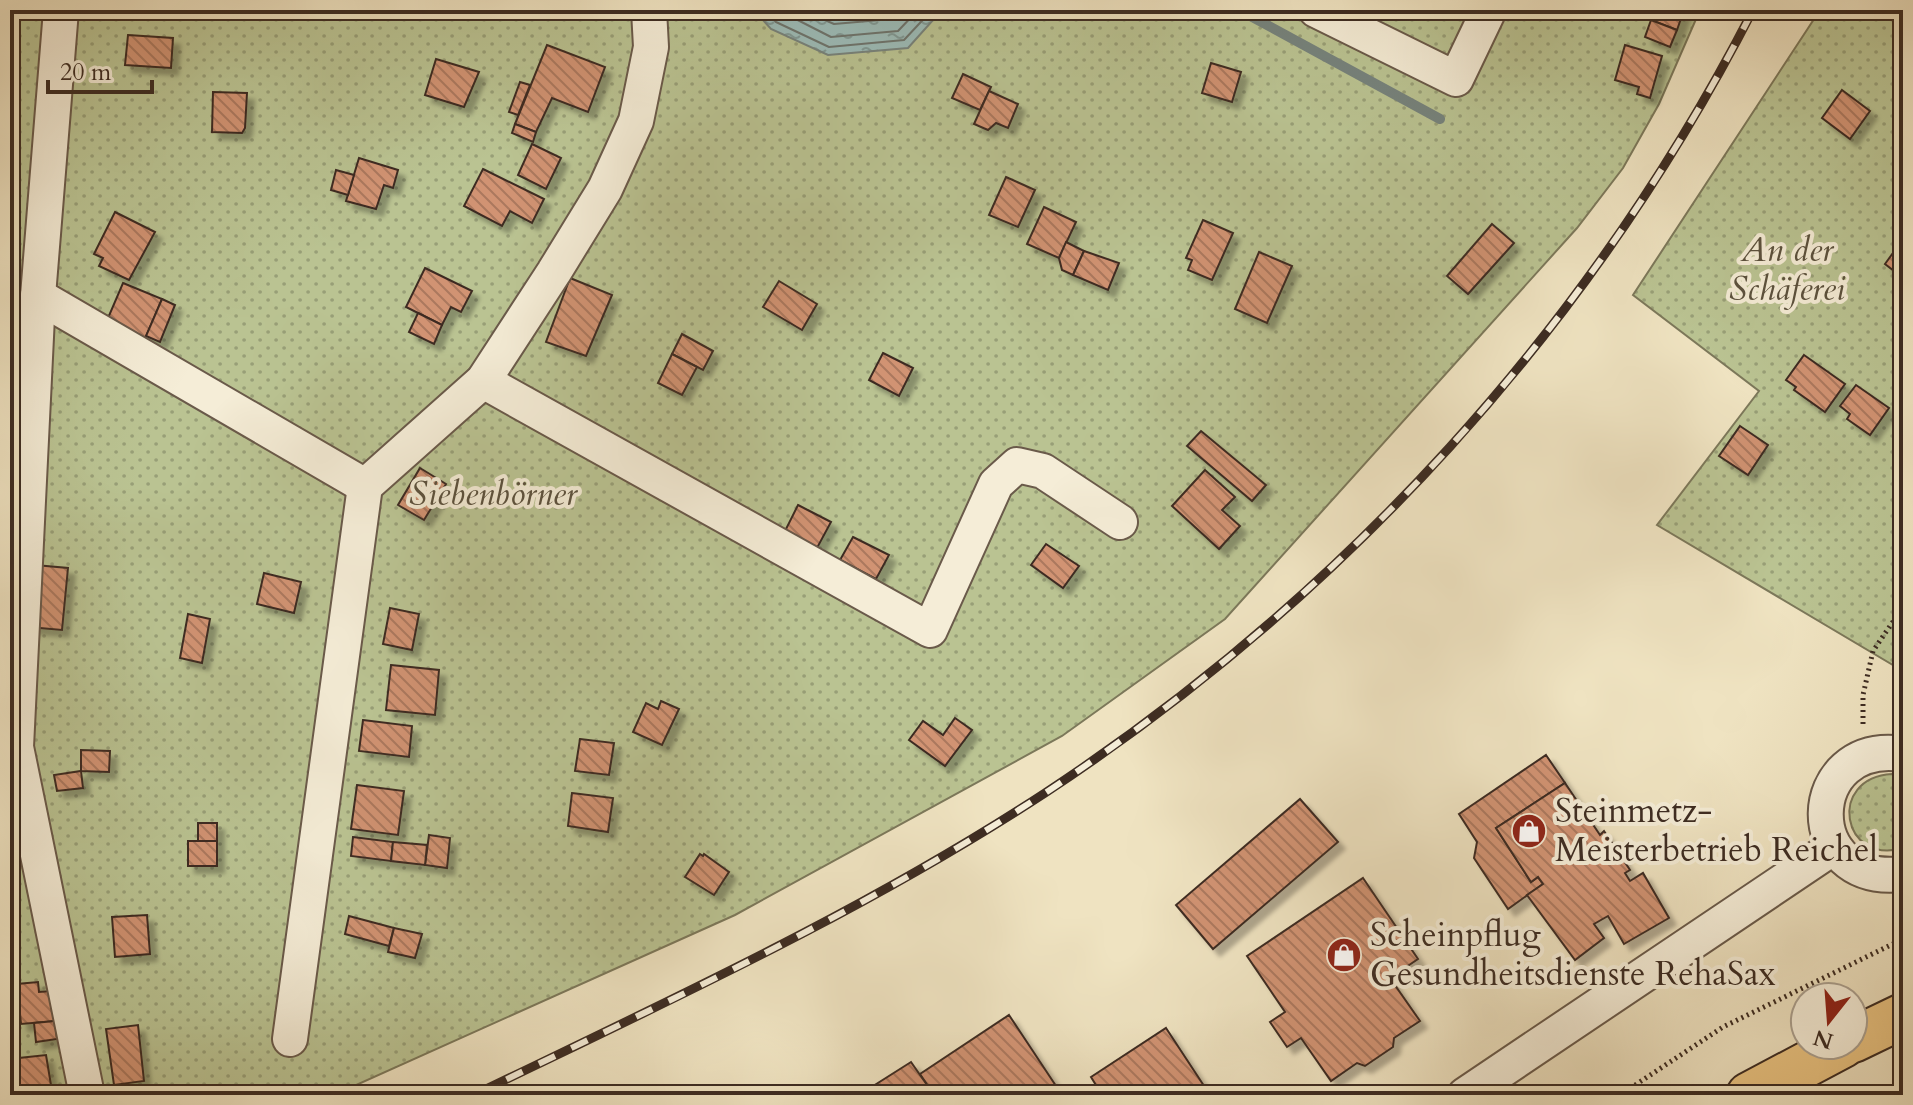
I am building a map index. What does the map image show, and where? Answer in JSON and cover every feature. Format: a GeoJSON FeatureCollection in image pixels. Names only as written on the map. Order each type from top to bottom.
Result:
{"type":"FeatureCollection","features":[{"type":"Feature","properties":{"kind":"main road"},"geometry":{"type":"LineString","coordinates":[[1869,1032],[1903,1016]]}},
{"type":"Feature","properties":{"kind":"main road"},"geometry":{"type":"LineString","coordinates":[[1749,1095],[1813,1061]]}},
{"type":"Feature","properties":{"kind":"street"},"geometry":{"type":"LineString","coordinates":[[61,10],[38,296],[14,673],[16,747],[87,1095]]}},
{"type":"Feature","properties":{"kind":"street"},"geometry":{"type":"LineString","coordinates":[[290,1039],[365,486],[483,381],[605,189],[636,121],[651,47],[649,10]]}},
{"type":"Feature","properties":{"kind":"street"},"geometry":{"type":"LineString","coordinates":[[1316,10],[1456,79],[1489,10]]}},
{"type":"Feature","properties":{"kind":"street"},"geometry":{"type":"LineString","coordinates":[[38,296],[365,486]]}},
{"type":"Feature","properties":{"kind":"street"},"geometry":{"type":"LineString","coordinates":[[483,381],[930,630],[996,484],[1017,465],[1043,471],[1120,522]]}},
{"type":"Feature","properties":{"kind":"street"},"geometry":{"type":"LineString","coordinates":[[1903,754],[1881,752],[1847,766],[1835,779],[1827,795],[1824,813],[1834,847],[1847,862],[1864,872],[1884,877],[1903,874]]}},
{"type":"Feature","properties":{"kind":"street"},"geometry":{"type":"LineString","coordinates":[[1465,1095],[1834,847]]}},
{"type":"Feature","properties":{"kind":"path"},"geometry":{"type":"LineString","coordinates":[[1863,757],[1863,695],[1873,651],[1903,607]]}},
{"type":"Feature","properties":{"kind":"path"},"geometry":{"type":"LineString","coordinates":[[1620,1095],[1723,1027],[1903,939]]}},
{"type":"Feature","properties":{"kind":"green space","name":"Siebenbörner"},"geometry":{"type":"Polygon","coordinates":[[[10,10],[1700,10],[1659,104],[1623,168],[1577,228],[1225,619],[1062,736],[735,915],[334,1095],[10,1095],[10,10]]]}},
{"type":"Feature","properties":{"kind":"green space","name":"An der Schäferei"},"geometry":{"type":"Polygon","coordinates":[[[1820,10],[1903,10],[1903,671],[1657,525],[1759,391],[1633,295],[1820,10]]]}},
{"type":"Feature","properties":{"kind":"green space"},"geometry":{"type":"Polygon","coordinates":[[[1892,774],[1903,777],[1903,848],[1882,850],[1866,845],[1855,834],[1850,819],[1850,804],[1857,790],[1871,779],[1892,774]]]}},
{"type":"Feature","properties":{"kind":"water"},"geometry":{"type":"Polygon","coordinates":[[[754,10],[942,10],[908,48],[828,55],[771,29],[754,10]]]}},
{"type":"Feature","properties":{"kind":"building"},"geometry":{"type":"Polygon","coordinates":[[[1655,10],[1684,10],[1677,30],[1651,20],[1655,10]]]}},
{"type":"Feature","properties":{"kind":"building"},"geometry":{"type":"Polygon","coordinates":[[[1651,20],[1677,30],[1670,47],[1645,37],[1651,20]]]}},
{"type":"Feature","properties":{"kind":"building"},"geometry":{"type":"Polygon","coordinates":[[[128,35],[173,38],[171,68],[125,65],[128,35]]]}},
{"type":"Feature","properties":{"kind":"building"},"geometry":{"type":"Polygon","coordinates":[[[547,45],[605,67],[588,112],[552,98],[536,132],[515,124],[547,45]]]}},
{"type":"Feature","properties":{"kind":"building"},"geometry":{"type":"Polygon","coordinates":[[[1625,45],[1662,56],[1650,98],[1637,94],[1639,87],[1615,80],[1625,45]]]}},
{"type":"Feature","properties":{"kind":"building"},"geometry":{"type":"Polygon","coordinates":[[[436,59],[479,72],[464,107],[425,95],[436,59]]]}},
{"type":"Feature","properties":{"kind":"building"},"geometry":{"type":"Polygon","coordinates":[[[1211,63],[1241,72],[1232,102],[1202,93],[1211,63]]]}},
{"type":"Feature","properties":{"kind":"building"},"geometry":{"type":"Polygon","coordinates":[[[963,74],[991,87],[980,110],[952,98],[963,74]]]}},
{"type":"Feature","properties":{"kind":"building"},"geometry":{"type":"Polygon","coordinates":[[[520,82],[530,85],[518,115],[509,112],[520,82]]]}},
{"type":"Feature","properties":{"kind":"building"},"geometry":{"type":"Polygon","coordinates":[[[1842,90],[1870,111],[1850,139],[1822,118],[1842,90]]]}},
{"type":"Feature","properties":{"kind":"building"},"geometry":{"type":"Polygon","coordinates":[[[989,91],[1018,104],[1008,128],[996,123],[988,130],[974,124],[989,91]]]}},
{"type":"Feature","properties":{"kind":"building"},"geometry":{"type":"Polygon","coordinates":[[[213,92],[247,93],[242,133],[212,132],[213,92]]]}},
{"type":"Feature","properties":{"kind":"building"},"geometry":{"type":"Polygon","coordinates":[[[515,124],[536,132],[533,142],[512,133],[515,124]]]}},
{"type":"Feature","properties":{"kind":"building"},"geometry":{"type":"Polygon","coordinates":[[[532,144],[561,158],[546,189],[518,175],[532,144]]]}},
{"type":"Feature","properties":{"kind":"building"},"geometry":{"type":"Polygon","coordinates":[[[359,158],[398,170],[393,188],[384,185],[376,209],[346,201],[359,158]]]}},
{"type":"Feature","properties":{"kind":"building"},"geometry":{"type":"Polygon","coordinates":[[[483,169],[544,199],[532,223],[510,211],[502,226],[464,206],[483,169]]]}},
{"type":"Feature","properties":{"kind":"building"},"geometry":{"type":"Polygon","coordinates":[[[336,170],[354,175],[348,195],[331,190],[336,170]]]}},
{"type":"Feature","properties":{"kind":"building"},"geometry":{"type":"Polygon","coordinates":[[[1006,177],[1035,190],[1018,227],[989,215],[1006,177]]]}},
{"type":"Feature","properties":{"kind":"building"},"geometry":{"type":"Polygon","coordinates":[[[1044,207],[1076,222],[1059,258],[1027,244],[1044,207]]]}},
{"type":"Feature","properties":{"kind":"building"},"geometry":{"type":"Polygon","coordinates":[[[115,212],[155,232],[129,280],[99,266],[103,258],[94,254],[115,212]]]}},
{"type":"Feature","properties":{"kind":"building"},"geometry":{"type":"Polygon","coordinates":[[[1203,220],[1233,233],[1212,280],[1188,270],[1192,260],[1186,258],[1203,220]]]}},
{"type":"Feature","properties":{"kind":"building"},"geometry":{"type":"Polygon","coordinates":[[[1492,224],[1514,243],[1468,294],[1447,276],[1492,224]]]}},
{"type":"Feature","properties":{"kind":"building"},"geometry":{"type":"Polygon","coordinates":[[[1903,239],[1903,268],[1898,274],[1885,264],[1903,239]]]}},
{"type":"Feature","properties":{"kind":"building"},"geometry":{"type":"Polygon","coordinates":[[[1066,242],[1084,251],[1073,275],[1062,270],[1059,258],[1066,242]]]}},
{"type":"Feature","properties":{"kind":"building"},"geometry":{"type":"Polygon","coordinates":[[[1084,251],[1119,263],[1108,290],[1073,275],[1084,251]]]}},
{"type":"Feature","properties":{"kind":"building"},"geometry":{"type":"Polygon","coordinates":[[[1259,252],[1292,266],[1267,323],[1235,309],[1259,252]]]}},
{"type":"Feature","properties":{"kind":"building"},"geometry":{"type":"Polygon","coordinates":[[[425,268],[472,291],[461,312],[451,307],[442,325],[406,307],[425,268]]]}},
{"type":"Feature","properties":{"kind":"building"},"geometry":{"type":"Polygon","coordinates":[[[570,278],[612,295],[586,356],[546,342],[570,278]]]}},
{"type":"Feature","properties":{"kind":"building"},"geometry":{"type":"Polygon","coordinates":[[[779,281],[817,304],[802,330],[763,307],[779,281]]]}},
{"type":"Feature","properties":{"kind":"building"},"geometry":{"type":"Polygon","coordinates":[[[123,283],[162,299],[145,339],[108,318],[123,283]]]}},
{"type":"Feature","properties":{"kind":"building"},"geometry":{"type":"Polygon","coordinates":[[[162,299],[175,305],[160,342],[146,336],[162,299]]]}},
{"type":"Feature","properties":{"kind":"building"},"geometry":{"type":"Polygon","coordinates":[[[418,313],[442,325],[434,344],[409,332],[418,313]]]}},
{"type":"Feature","properties":{"kind":"building"},"geometry":{"type":"Polygon","coordinates":[[[682,334],[713,351],[703,370],[672,354],[682,334]]]}},
{"type":"Feature","properties":{"kind":"building"},"geometry":{"type":"Polygon","coordinates":[[[883,353],[913,368],[899,396],[869,380],[883,353]]]}},
{"type":"Feature","properties":{"kind":"building"},"geometry":{"type":"Polygon","coordinates":[[[672,354],[697,367],[682,395],[658,383],[672,354]]]}},
{"type":"Feature","properties":{"kind":"building"},"geometry":{"type":"Polygon","coordinates":[[[1804,355],[1845,384],[1825,412],[1794,390],[1796,387],[1786,380],[1804,355]]]}},
{"type":"Feature","properties":{"kind":"building"},"geometry":{"type":"Polygon","coordinates":[[[1856,385],[1889,408],[1870,435],[1847,419],[1850,414],[1840,406],[1856,385]]]}},
{"type":"Feature","properties":{"kind":"building"},"geometry":{"type":"Polygon","coordinates":[[[1740,426],[1768,445],[1748,475],[1719,456],[1740,426]]]}},
{"type":"Feature","properties":{"kind":"building"},"geometry":{"type":"Polygon","coordinates":[[[1201,431],[1266,485],[1252,501],[1187,446],[1201,431]]]}},
{"type":"Feature","properties":{"kind":"building"},"geometry":{"type":"Polygon","coordinates":[[[420,468],[446,484],[424,520],[398,505],[420,468]]]}},
{"type":"Feature","properties":{"kind":"building"},"geometry":{"type":"Polygon","coordinates":[[[1205,470],[1235,497],[1222,510],[1240,526],[1219,549],[1172,506],[1205,470]]]}},
{"type":"Feature","properties":{"kind":"building"},"geometry":{"type":"Polygon","coordinates":[[[798,505],[831,522],[817,548],[785,531],[798,505]]]}},
{"type":"Feature","properties":{"kind":"building"},"geometry":{"type":"Polygon","coordinates":[[[853,537],[889,555],[876,579],[840,560],[853,537]]]}},
{"type":"Feature","properties":{"kind":"building"},"geometry":{"type":"Polygon","coordinates":[[[1046,544],[1079,566],[1063,588],[1031,565],[1046,544]]]}},
{"type":"Feature","properties":{"kind":"building"},"geometry":{"type":"Polygon","coordinates":[[[35,565],[68,568],[62,630],[29,627],[35,565]]]}},
{"type":"Feature","properties":{"kind":"building"},"geometry":{"type":"Polygon","coordinates":[[[264,573],[301,582],[294,613],[257,604],[264,573]]]}},
{"type":"Feature","properties":{"kind":"building"},"geometry":{"type":"Polygon","coordinates":[[[390,608],[419,614],[412,650],[383,644],[390,608]]]}},
{"type":"Feature","properties":{"kind":"building"},"geometry":{"type":"Polygon","coordinates":[[[188,614],[210,619],[202,663],[180,658],[188,614]]]}},
{"type":"Feature","properties":{"kind":"building"},"geometry":{"type":"Polygon","coordinates":[[[391,665],[439,670],[435,715],[386,710],[391,665]]]}},
{"type":"Feature","properties":{"kind":"building"},"geometry":{"type":"Polygon","coordinates":[[[661,701],[679,709],[662,745],[633,732],[646,703],[658,709],[661,701]]]}},
{"type":"Feature","properties":{"kind":"building"},"geometry":{"type":"Polygon","coordinates":[[[955,718],[972,730],[945,766],[909,740],[923,721],[943,735],[955,718]]]}},
{"type":"Feature","properties":{"kind":"building"},"geometry":{"type":"Polygon","coordinates":[[[363,720],[412,726],[409,757],[359,751],[363,720]]]}},
{"type":"Feature","properties":{"kind":"building"},"geometry":{"type":"Polygon","coordinates":[[[580,739],[614,743],[609,775],[575,771],[580,739]]]}},
{"type":"Feature","properties":{"kind":"building"},"geometry":{"type":"Polygon","coordinates":[[[81,750],[110,751],[109,772],[81,771],[81,750]]]}},
{"type":"Feature","properties":{"kind":"building"},"geometry":{"type":"Polygon","coordinates":[[[1546,755],[1565,783],[1496,828],[1531,882],[1538,877],[1543,884],[1508,909],[1474,858],[1477,842],[1459,814],[1546,755]]]}},
{"type":"Feature","properties":{"kind":"building"},"geometry":{"type":"Polygon","coordinates":[[[81,771],[83,788],[57,791],[54,775],[81,771]]]}},
{"type":"Feature","properties":{"kind":"building"},"geometry":{"type":"Polygon","coordinates":[[[1565,783],[1600,835],[1604,831],[1630,870],[1625,873],[1630,881],[1643,873],[1669,918],[1624,944],[1608,916],[1594,924],[1604,938],[1575,960],[1527,895],[1543,884],[1538,877],[1531,882],[1496,828],[1565,783]]]}},
{"type":"Feature","properties":{"kind":"building"},"geometry":{"type":"Polygon","coordinates":[[[357,785],[404,791],[398,835],[351,829],[357,785]]]}},
{"type":"Feature","properties":{"kind":"building"},"geometry":{"type":"Polygon","coordinates":[[[572,793],[613,798],[608,832],[568,826],[572,793]]]}},
{"type":"Feature","properties":{"kind":"building"},"geometry":{"type":"Polygon","coordinates":[[[1300,799],[1338,842],[1213,949],[1176,905],[1300,799]]]}},
{"type":"Feature","properties":{"kind":"building"},"geometry":{"type":"Polygon","coordinates":[[[198,823],[217,823],[217,841],[198,841],[198,823]]]}},
{"type":"Feature","properties":{"kind":"building"},"geometry":{"type":"Polygon","coordinates":[[[429,835],[450,838],[447,868],[425,865],[429,835]]]}},
{"type":"Feature","properties":{"kind":"building"},"geometry":{"type":"Polygon","coordinates":[[[353,837],[393,842],[391,861],[351,856],[353,837]]]}},
{"type":"Feature","properties":{"kind":"building"},"geometry":{"type":"Polygon","coordinates":[[[188,841],[217,841],[217,866],[188,866],[188,841]]]}},
{"type":"Feature","properties":{"kind":"building"},"geometry":{"type":"Polygon","coordinates":[[[393,842],[427,845],[425,865],[391,861],[393,842]]]}},
{"type":"Feature","properties":{"kind":"building"},"geometry":{"type":"Polygon","coordinates":[[[700,854],[729,872],[714,895],[685,877],[700,854]]]}},
{"type":"Feature","properties":{"kind":"building"},"geometry":{"type":"Polygon","coordinates":[[[1363,878],[1418,959],[1390,978],[1420,1021],[1394,1038],[1393,1047],[1365,1066],[1357,1063],[1331,1081],[1301,1038],[1287,1047],[1270,1022],[1285,1012],[1247,956],[1363,878]]]}},
{"type":"Feature","properties":{"kind":"building"},"geometry":{"type":"Polygon","coordinates":[[[147,915],[150,954],[115,957],[112,917],[147,915]]]}},
{"type":"Feature","properties":{"kind":"building"},"geometry":{"type":"Polygon","coordinates":[[[349,916],[394,928],[389,946],[345,934],[349,916]]]}},
{"type":"Feature","properties":{"kind":"building"},"geometry":{"type":"Polygon","coordinates":[[[394,928],[422,934],[415,958],[388,952],[394,928]]]}},
{"type":"Feature","properties":{"kind":"building"},"geometry":{"type":"Polygon","coordinates":[[[38,982],[39,992],[52,991],[55,1021],[21,1024],[17,984],[38,982]]]}},
{"type":"Feature","properties":{"kind":"building"},"geometry":{"type":"Polygon","coordinates":[[[1009,1015],[1062,1095],[934,1095],[920,1074],[1009,1015]]]}},
{"type":"Feature","properties":{"kind":"building"},"geometry":{"type":"Polygon","coordinates":[[[55,1021],[57,1039],[36,1042],[34,1023],[55,1021]]]}},
{"type":"Feature","properties":{"kind":"building"},"geometry":{"type":"Polygon","coordinates":[[[138,1025],[144,1081],[114,1085],[106,1029],[138,1025]]]}},
{"type":"Feature","properties":{"kind":"building"},"geometry":{"type":"Polygon","coordinates":[[[1166,1028],[1210,1095],[1102,1095],[1091,1077],[1166,1028]]]}},
{"type":"Feature","properties":{"kind":"building"},"geometry":{"type":"Polygon","coordinates":[[[46,1055],[51,1085],[12,1090],[10,1059],[46,1055]]]}},
{"type":"Feature","properties":{"kind":"building"},"geometry":{"type":"Polygon","coordinates":[[[911,1062],[934,1095],[859,1095],[911,1062]]]}},
{"type":"Feature","properties":{"kind":"waterway","name":"Siebenbörner"},"geometry":{"type":"LineString","coordinates":[[1228,10],[1245,13],[1440,119]]}},
{"type":"Feature","properties":{"kind":"railway"},"geometry":{"type":"LineString","coordinates":[[474,1095],[765,953],[977,836],[1155,716],[1259,632],[1357,543],[1450,447],[1536,346],[1615,239],[1688,127],[1753,10]]}},
{"type":"Feature","properties":{"kind":"place","name":"Steinmetz- Meisterbetrieb Reichel"},"geometry":{"type":"Point","coordinates":[1529,831]}},
{"type":"Feature","properties":{"kind":"place","name":"Scheinpflug Gesundheitsdienste RehaSax"},"geometry":{"type":"Point","coordinates":[1344,955]}}]}
